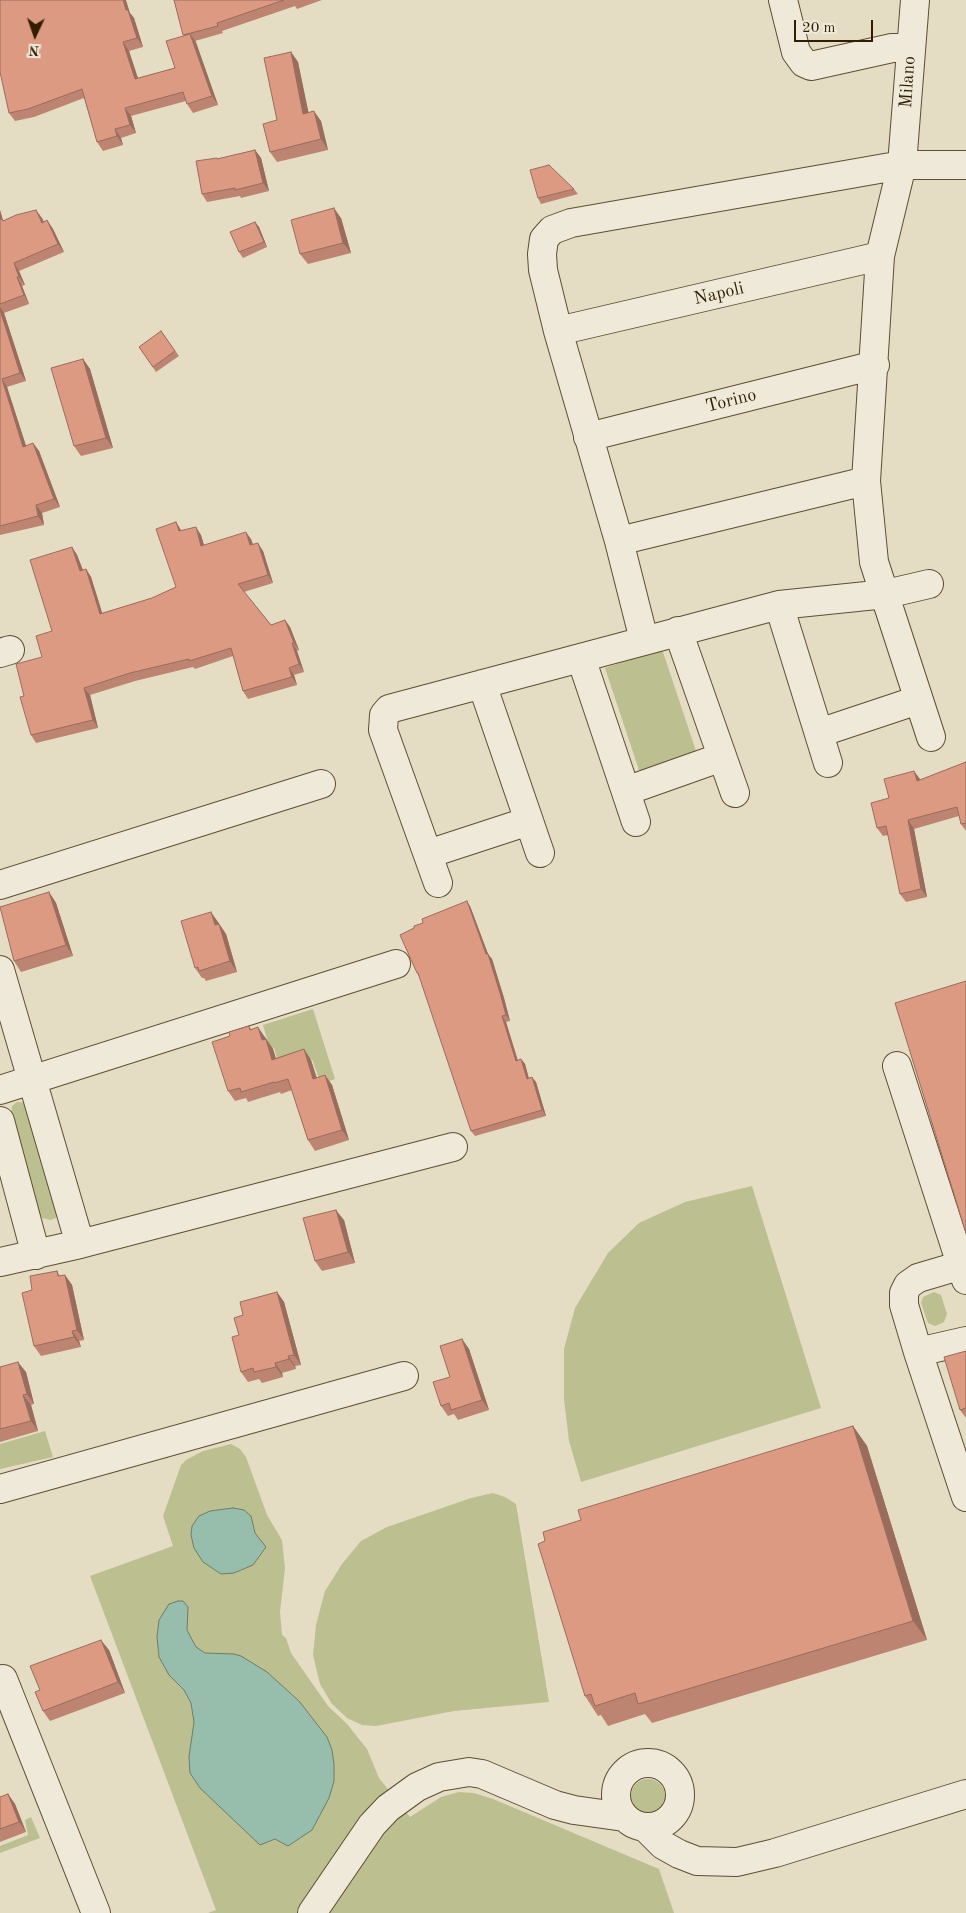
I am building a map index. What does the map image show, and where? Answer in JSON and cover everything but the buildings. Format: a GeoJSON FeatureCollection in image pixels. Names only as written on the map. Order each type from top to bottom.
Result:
{"type":"FeatureCollection","features":[{"type":"Feature","properties":{"kind":"street"},"geometry":{"type":"LineString","coordinates":[[783,0],[796,52],[804,63],[818,66],[886,49],[911,48]]}},
{"type":"Feature","properties":{"kind":"street","name":"Milano"},"geometry":{"type":"LineString","coordinates":[[915,0],[902,165],[880,256],[875,364],[866,481],[874,562],[931,736]]}},
{"type":"Feature","properties":{"kind":"street"},"geometry":{"type":"LineString","coordinates":[[644,640],[619,541],[558,331],[544,270],[542,254],[544,239],[552,230],[571,223],[902,165],[966,165]]}},
{"type":"Feature","properties":{"kind":"street","name":"Napoli"},"geometry":{"type":"LineString","coordinates":[[558,331],[880,256]]}},
{"type":"Feature","properties":{"kind":"street","name":"Torino"},"geometry":{"type":"LineString","coordinates":[[588,437],[875,364]]}},
{"type":"Feature","properties":{"kind":"street"},"geometry":{"type":"LineString","coordinates":[[619,541],[866,481]]}},
{"type":"Feature","properties":{"kind":"street"},"geometry":{"type":"LineString","coordinates":[[438,883],[383,730],[384,715],[389,709],[779,605],[886,594],[929,584]]}},
{"type":"Feature","properties":{"kind":"street"},"geometry":{"type":"LineString","coordinates":[[779,605],[828,763]]}},
{"type":"Feature","properties":{"kind":"street"},"geometry":{"type":"LineString","coordinates":[[678,631],[735,793]]}},
{"type":"Feature","properties":{"kind":"street"},"geometry":{"type":"LineString","coordinates":[[581,658],[636,822]]}},
{"type":"Feature","properties":{"kind":"street"},"geometry":{"type":"LineString","coordinates":[[482,684],[540,853]]}},
{"type":"Feature","properties":{"kind":"street"},"geometry":{"type":"LineString","coordinates":[[819,733],[918,700]]}},
{"type":"Feature","properties":{"kind":"street"},"geometry":{"type":"LineString","coordinates":[[626,791],[722,757]]}},
{"type":"Feature","properties":{"kind":"street"},"geometry":{"type":"LineString","coordinates":[[0,885],[321,784]]}},
{"type":"Feature","properties":{"kind":"street"},"geometry":{"type":"LineString","coordinates":[[428,854],[529,821]]}},
{"type":"Feature","properties":{"kind":"street"},"geometry":{"type":"LineString","coordinates":[[0,1090],[396,964]]}},
{"type":"Feature","properties":{"kind":"street"},"geometry":{"type":"LineString","coordinates":[[0,970],[80,1244]]}},
{"type":"Feature","properties":{"kind":"street"},"geometry":{"type":"LineString","coordinates":[[897,1066],[964,1272],[918,1278],[908,1285],[904,1294],[904,1305],[966,1496]]}},
{"type":"Feature","properties":{"kind":"street"},"geometry":{"type":"LineString","coordinates":[[0,1121],[36,1254]]}},
{"type":"Feature","properties":{"kind":"street"},"geometry":{"type":"LineString","coordinates":[[0,1262],[80,1244],[453,1147]]}},
{"type":"Feature","properties":{"kind":"street"},"geometry":{"type":"LineString","coordinates":[[918,1352],[966,1340]]}},
{"type":"Feature","properties":{"kind":"street"},"geometry":{"type":"LineString","coordinates":[[0,1489],[404,1376]]}},
{"type":"Feature","properties":{"kind":"street"},"geometry":{"type":"LineString","coordinates":[[1,1674],[96,1913]]}},
{"type":"Feature","properties":{"kind":"street"},"geometry":{"type":"LineString","coordinates":[[312,1913],[372,1825],[388,1808],[410,1792],[439,1777],[468,1772],[482,1774],[574,1810],[635,1822],[663,1845],[697,1861],[737,1862],[775,1853],[966,1794]]}},
{"type":"Feature","properties":{"kind":"shaded area"},"geometry":{"type":"Polygon","coordinates":[[[662,649],[698,757],[641,776],[605,668],[662,649]]]}},
{"type":"Feature","properties":{"kind":"shaded area"},"geometry":{"type":"Polygon","coordinates":[[[313,1009],[335,1079],[321,1084],[312,1059],[280,1068],[274,1048],[270,1049],[263,1025],[313,1009]]]}},
{"type":"Feature","properties":{"kind":"shaded area"},"geometry":{"type":"Polygon","coordinates":[[[17,1102],[27,1103],[57,1214],[57,1217],[51,1220],[42,1218],[39,1212],[11,1115],[12,1106],[17,1102]]]}},
{"type":"Feature","properties":{"kind":"shaded area"},"geometry":{"type":"Polygon","coordinates":[[[752,1186],[821,1408],[581,1482],[569,1441],[564,1399],[564,1349],[575,1308],[608,1253],[639,1223],[685,1202],[752,1186]]]}},
{"type":"Feature","properties":{"kind":"shaded area"},"geometry":{"type":"Polygon","coordinates":[[[934,1292],[941,1295],[947,1314],[944,1322],[935,1326],[928,1323],[921,1303],[923,1297],[934,1292]]]}},
{"type":"Feature","properties":{"kind":"shaded area"},"geometry":{"type":"Polygon","coordinates":[[[45,1431],[53,1457],[0,1469],[0,1444],[45,1431]]]}},
{"type":"Feature","properties":{"kind":"shaded area"},"geometry":{"type":"Polygon","coordinates":[[[231,1444],[240,1449],[246,1457],[267,1515],[282,1540],[285,1568],[280,1612],[282,1635],[286,1638],[291,1653],[328,1706],[347,1724],[367,1749],[379,1778],[410,1817],[441,1797],[459,1792],[474,1793],[493,1799],[659,1869],[674,1913],[208,1913],[216,1910],[90,1576],[173,1546],[163,1516],[181,1465],[186,1460],[203,1451],[231,1444]]]}},
{"type":"Feature","properties":{"kind":"shaded area"},"geometry":{"type":"Polygon","coordinates":[[[493,1493],[505,1497],[516,1504],[549,1702],[454,1711],[376,1726],[362,1725],[347,1718],[332,1704],[320,1684],[313,1655],[316,1625],[325,1591],[342,1564],[361,1541],[387,1527],[471,1498],[493,1493]]]}},
{"type":"Feature","properties":{"kind":"shaded area"},"geometry":{"type":"Polygon","coordinates":[[[233,1508],[244,1510],[251,1516],[255,1533],[266,1547],[253,1565],[234,1573],[221,1574],[203,1562],[194,1548],[191,1535],[192,1526],[199,1516],[210,1511],[233,1508]]]}},
{"type":"Feature","properties":{"kind":"shaded area"},"geometry":{"type":"Polygon","coordinates":[[[183,1601],[188,1607],[187,1630],[196,1647],[205,1653],[241,1656],[267,1672],[299,1701],[327,1737],[332,1750],[334,1764],[334,1781],[329,1798],[312,1830],[288,1846],[275,1839],[260,1845],[200,1788],[190,1773],[189,1757],[194,1722],[191,1703],[184,1690],[169,1675],[159,1657],[157,1637],[159,1620],[169,1604],[183,1601]]]}},
{"type":"Feature","properties":{"kind":"shaded area"},"geometry":{"type":"Polygon","coordinates":[[[648,1779],[660,1784],[665,1796],[660,1808],[648,1813],[636,1808],[631,1796],[636,1784],[648,1779]]]}},
{"type":"Feature","properties":{"kind":"shaded area"},"geometry":{"type":"Polygon","coordinates":[[[31,1817],[40,1838],[0,1853],[0,1846],[28,1835],[25,1820],[31,1817]]]}}]}
